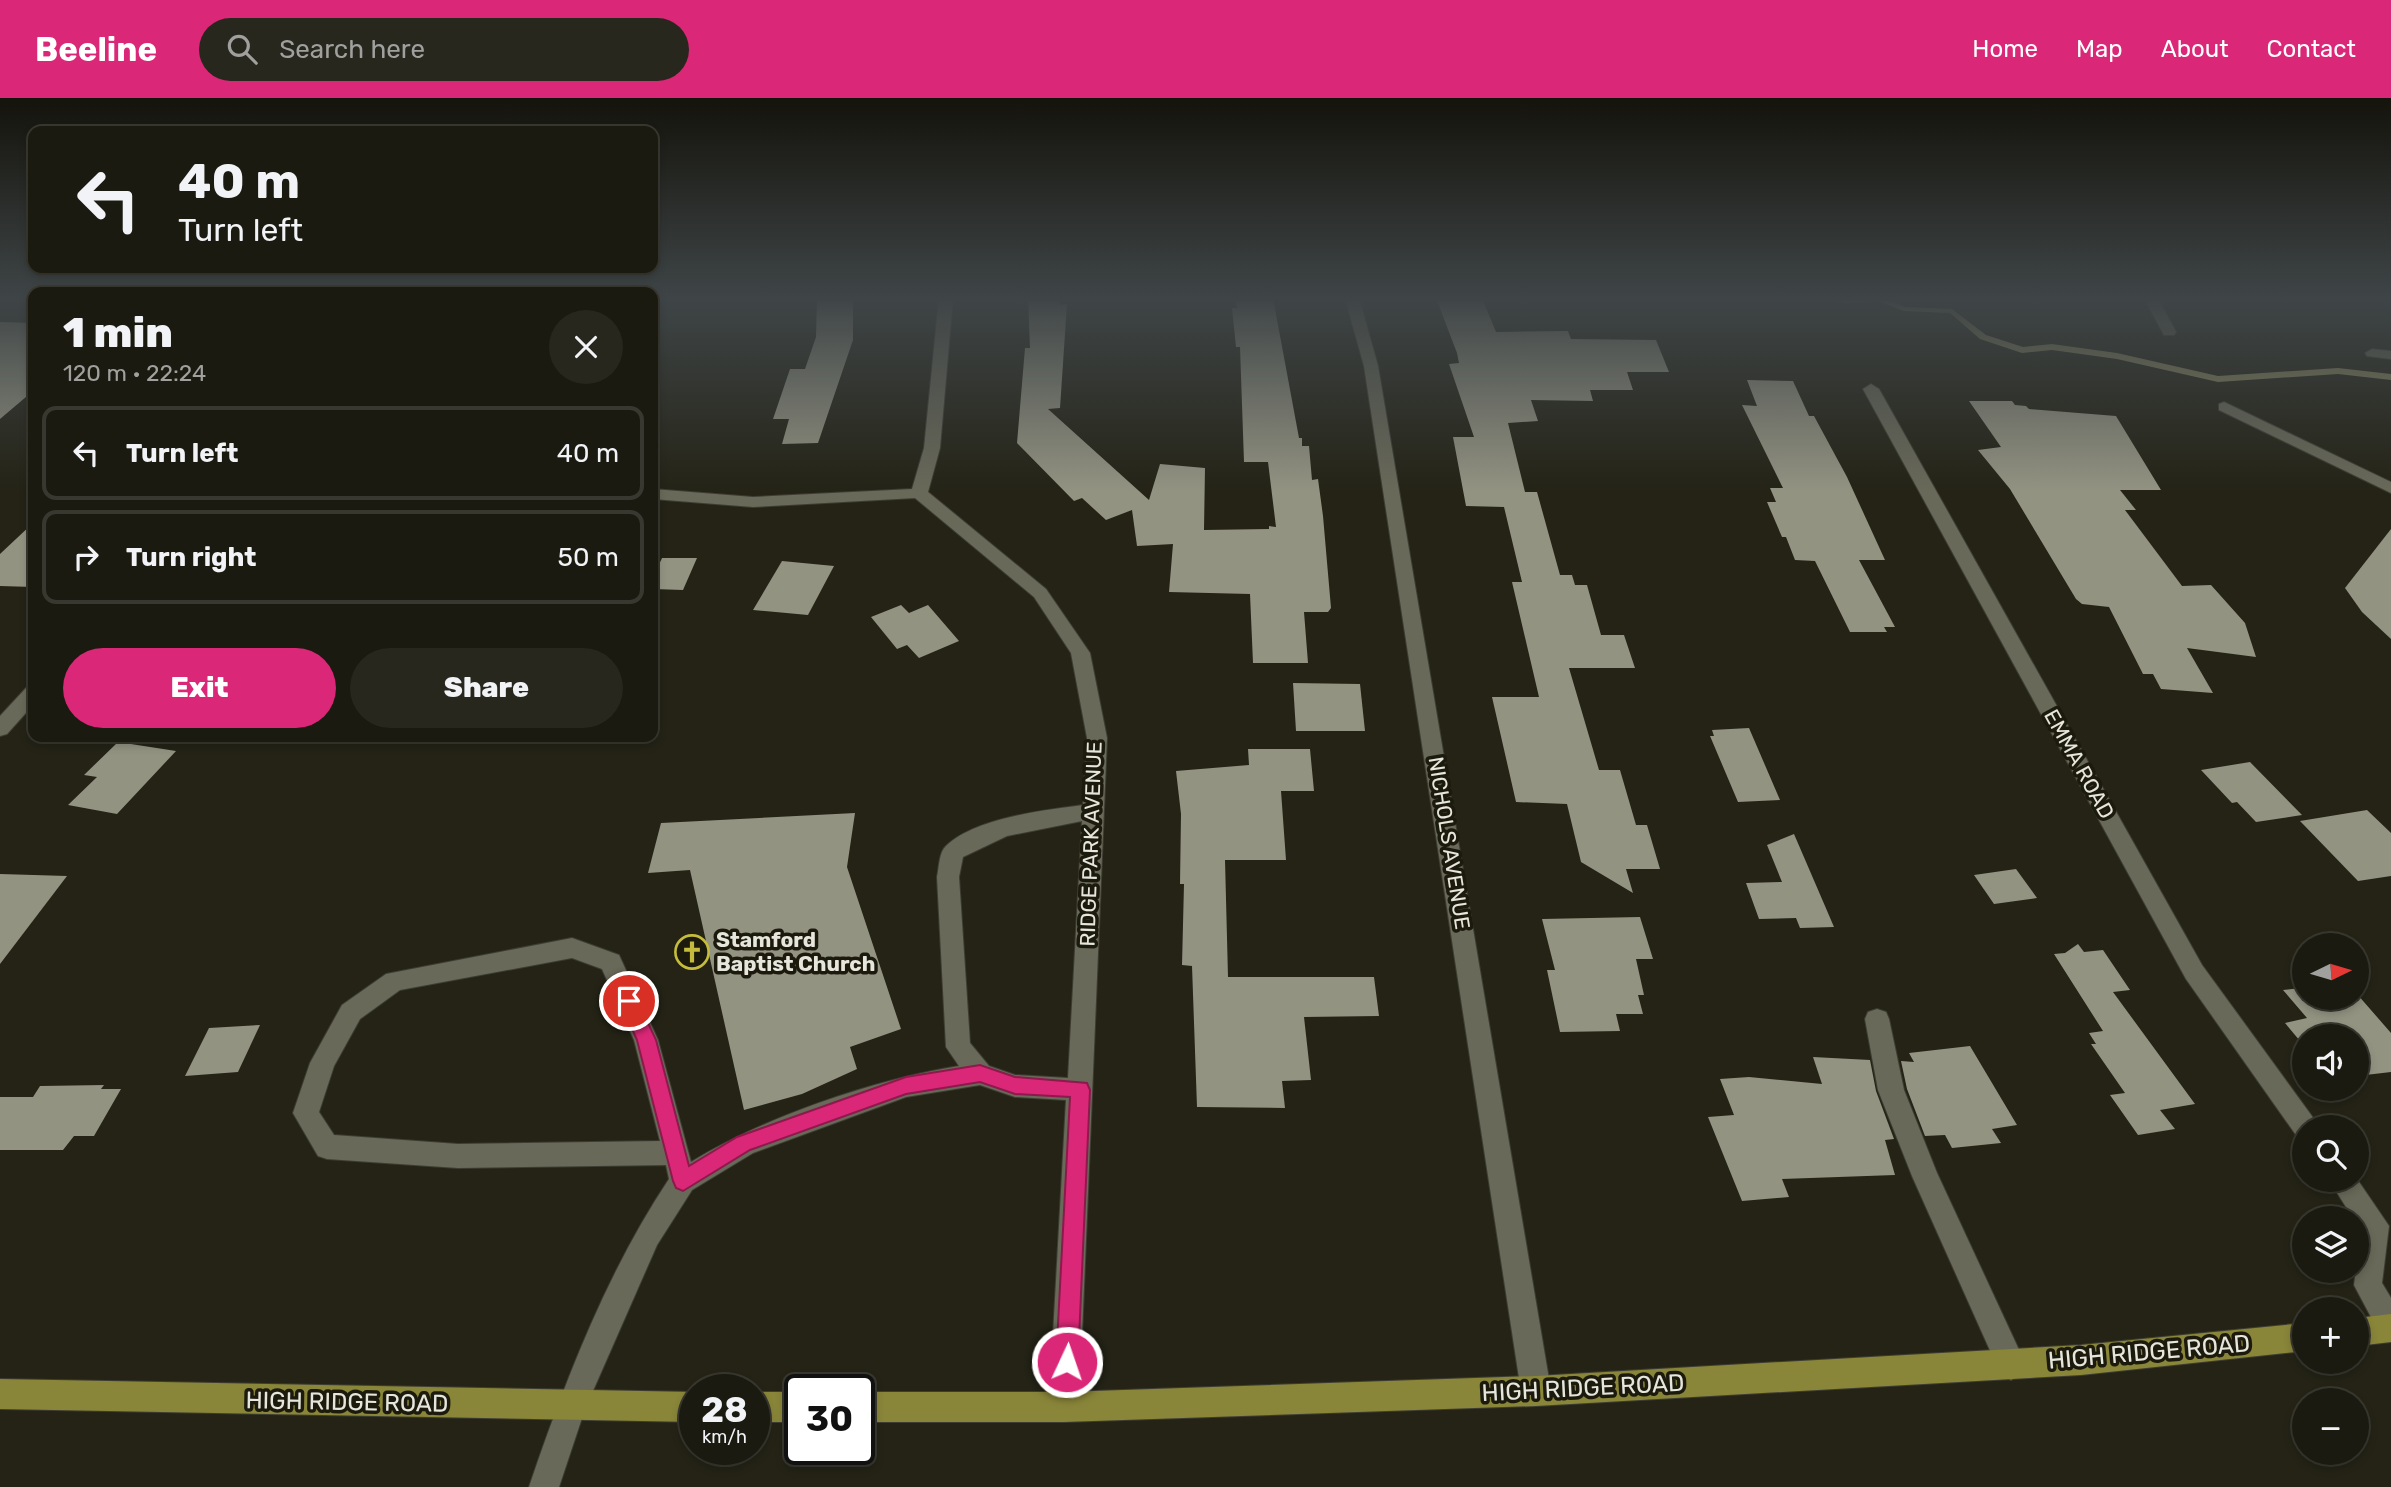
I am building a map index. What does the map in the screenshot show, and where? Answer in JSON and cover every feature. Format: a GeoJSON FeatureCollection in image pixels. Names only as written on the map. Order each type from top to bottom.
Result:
{"type":"FeatureCollection","features":[{"type":"Feature","properties":{"kind":"main road"},"geometry":{"type":"LineString","coordinates":[[2369,1330],[2391,1327]]}},
{"type":"Feature","properties":{"kind":"main road","name":"HIGH RIDGE ROAD"},"geometry":{"type":"LineString","coordinates":[[875,1407],[1064,1407],[1536,1391],[2011,1365],[2292,1338]]}},
{"type":"Feature","properties":{"kind":"main road","name":"HIGH RIDGE ROAD"},"geometry":{"type":"LineString","coordinates":[[0,1394],[679,1407]]}},
{"type":"Feature","properties":{"kind":"street"},"geometry":{"type":"LineString","coordinates":[[658,495],[691,500],[794,502],[919,493],[932,448],[940,363]]}},
{"type":"Feature","properties":{"kind":"street","name":"NICHOLS AVENUE"},"geometry":{"type":"LineString","coordinates":[[1370,363],[1536,1391]]}},
{"type":"Feature","properties":{"kind":"street","name":"EMMA ROAD"},"geometry":{"type":"LineString","coordinates":[[1871,388],[2194,972],[2296,1115]]}},
{"type":"Feature","properties":{"kind":"street"},"geometry":{"type":"LineString","coordinates":[[2224,407],[2391,488]]}},
{"type":"Feature","properties":{"kind":"street","name":"RIDGE PARK AVENUE"},"geometry":{"type":"LineString","coordinates":[[919,493],[1040,593],[1080,653],[1097,738],[1064,1407]]}},
{"type":"Feature","properties":{"kind":"street"},"geometry":{"type":"LineString","coordinates":[[0,729],[28,698]]}},
{"type":"Feature","properties":{"kind":"street"},"geometry":{"type":"LineString","coordinates":[[980,1074],[958,1047],[948,877],[953,852],[976,836],[1016,823],[1094,811]]}},
{"type":"Feature","properties":{"kind":"street"},"geometry":{"type":"LineString","coordinates":[[676,1153],[458,1156],[327,1147],[306,1112],[322,1063],[351,1012],[394,981],[572,948],[611,962],[646,1040],[676,1153],[683,1181]]}},
{"type":"Feature","properties":{"kind":"street"},"geometry":{"type":"LineString","coordinates":[[1877,1019],[1891,1090],[1925,1176],[2011,1365]]}},
{"type":"Feature","properties":{"kind":"street"},"geometry":{"type":"LineString","coordinates":[[544,1487],[571,1406],[647,1237],[683,1181],[744,1144],[906,1086],[980,1074],[1015,1086],[1080,1090]]}},
{"type":"Feature","properties":{"kind":"street"},"geometry":{"type":"LineString","coordinates":[[2351,1192],[2375,1226],[2368,1285],[2391,1327]]}},
{"type":"Feature","properties":{"kind":"building"},"geometry":{"type":"Polygon","coordinates":[[[0,363],[28,363],[28,395],[0,419],[0,363]]]}},
{"type":"Feature","properties":{"kind":"building"},"geometry":{"type":"Polygon","coordinates":[[[807,363],[845,363],[818,443],[782,444],[789,419],[773,419],[790,369],[805,369],[807,363]]]}},
{"type":"Feature","properties":{"kind":"building"},"geometry":{"type":"Polygon","coordinates":[[[1024,363],[1063,363],[1060,408],[1048,409],[1149,500],[1160,464],[1205,468],[1204,530],[1276,527],[1268,462],[1244,462],[1241,363],[1285,363],[1299,438],[1302,438],[1302,446],[1309,446],[1312,480],[1318,479],[1331,608],[1328,612],[1304,612],[1308,663],[1253,663],[1250,594],[1169,592],[1173,544],[1137,546],[1132,510],[1106,520],[1082,498],[1074,501],[1017,443],[1024,363]]]}},
{"type":"Feature","properties":{"kind":"building"},"geometry":{"type":"Polygon","coordinates":[[[1665,363],[1669,372],[1627,372],[1633,390],[1590,390],[1593,401],[1531,400],[1538,421],[1508,423],[1525,492],[1537,492],[1560,575],[1572,575],[1575,585],[1587,585],[1601,635],[1624,635],[1635,668],[1569,668],[1599,770],[1620,770],[1636,825],[1647,825],[1660,869],[1626,869],[1633,893],[1581,862],[1567,804],[1516,802],[1492,697],[1539,697],[1512,582],[1522,582],[1504,507],[1466,506],[1453,437],[1474,437],[1449,364],[1665,363]]]}},
{"type":"Feature","properties":{"kind":"building"},"geometry":{"type":"Polygon","coordinates":[[[1747,380],[1793,381],[1809,416],[1814,416],[1847,477],[1885,560],[1859,560],[1895,627],[1884,627],[1887,632],[1850,632],[1815,561],[1795,560],[1786,537],[1782,537],[1767,502],[1776,502],[1770,488],[1783,488],[1742,405],[1757,406],[1747,380]]]}},
{"type":"Feature","properties":{"kind":"building"},"geometry":{"type":"Polygon","coordinates":[[[1969,401],[2012,401],[2015,405],[2029,409],[2116,416],[2161,490],[2120,490],[2136,510],[2125,510],[2182,586],[2211,585],[2245,623],[2256,657],[2187,648],[2213,693],[2161,689],[2153,674],[2143,674],[2109,607],[2082,604],[2076,599],[2010,489],[1978,450],[2001,447],[1969,401]]]}},
{"type":"Feature","properties":{"kind":"building"},"geometry":{"type":"Polygon","coordinates":[[[28,528],[28,587],[0,586],[0,554],[28,528]]]}},
{"type":"Feature","properties":{"kind":"building"},"geometry":{"type":"Polygon","coordinates":[[[2391,529],[2391,639],[2362,612],[2345,588],[2391,529]]]}},
{"type":"Feature","properties":{"kind":"building"},"geometry":{"type":"Polygon","coordinates":[[[662,558],[697,558],[683,590],[658,589],[658,567],[662,558]]]}},
{"type":"Feature","properties":{"kind":"building"},"geometry":{"type":"Polygon","coordinates":[[[782,561],[834,566],[808,615],[753,610],[782,561]]]}},
{"type":"Feature","properties":{"kind":"building"},"geometry":{"type":"Polygon","coordinates":[[[901,605],[909,613],[928,605],[959,641],[919,658],[907,645],[897,649],[871,617],[901,605]]]}},
{"type":"Feature","properties":{"kind":"building"},"geometry":{"type":"Polygon","coordinates":[[[1293,683],[1360,684],[1365,731],[1296,731],[1293,683]]]}},
{"type":"Feature","properties":{"kind":"building"},"geometry":{"type":"Polygon","coordinates":[[[1749,728],[1780,800],[1738,802],[1710,736],[1714,736],[1712,730],[1749,728]]]}},
{"type":"Feature","properties":{"kind":"building"},"geometry":{"type":"Polygon","coordinates":[[[118,742],[176,751],[117,814],[68,805],[97,777],[84,775],[118,742]]]}},
{"type":"Feature","properties":{"kind":"building"},"geometry":{"type":"Polygon","coordinates":[[[1248,749],[1310,749],[1314,791],[1281,791],[1286,860],[1225,860],[1228,977],[1374,977],[1379,1016],[1304,1017],[1311,1080],[1282,1081],[1285,1108],[1197,1107],[1192,966],[1182,965],[1184,884],[1180,884],[1181,814],[1176,771],[1249,765],[1248,749]]]}},
{"type":"Feature","properties":{"kind":"building"},"geometry":{"type":"Polygon","coordinates":[[[2250,762],[2302,815],[2256,822],[2237,802],[2232,803],[2201,770],[2250,762]]]}},
{"type":"Feature","properties":{"kind":"building"},"geometry":{"type":"Polygon","coordinates":[[[2367,810],[2391,833],[2391,876],[2358,881],[2300,821],[2367,810]]]}},
{"type":"Feature","properties":{"kind":"building"},"geometry":{"type":"Polygon","coordinates":[[[855,813],[847,867],[901,1029],[850,1047],[857,1069],[802,1094],[744,1110],[690,870],[648,873],[661,823],[855,813]]]}},
{"type":"Feature","properties":{"kind":"building"},"geometry":{"type":"Polygon","coordinates":[[[1794,834],[1834,927],[1800,928],[1796,918],[1759,919],[1746,883],[1782,882],[1767,845],[1794,834]]]}},
{"type":"Feature","properties":{"kind":"building"},"geometry":{"type":"Polygon","coordinates":[[[2016,869],[2037,898],[1994,904],[1974,875],[2016,869]]]}},
{"type":"Feature","properties":{"kind":"building"},"geometry":{"type":"Polygon","coordinates":[[[0,874],[67,876],[0,964],[0,874]]]}},
{"type":"Feature","properties":{"kind":"building"},"geometry":{"type":"Polygon","coordinates":[[[1640,917],[1653,959],[1636,959],[1644,995],[1638,995],[1643,1014],[1616,1014],[1620,1031],[1560,1032],[1547,970],[1555,970],[1542,919],[1640,917]]]}},
{"type":"Feature","properties":{"kind":"building"},"geometry":{"type":"Polygon","coordinates":[[[2078,944],[2084,952],[2103,950],[2130,990],[2113,992],[2195,1104],[2160,1110],[2175,1129],[2138,1135],[2110,1095],[2125,1093],[2091,1044],[2096,1044],[2089,1033],[2103,1031],[2054,954],[2065,953],[2078,944]]]}},
{"type":"Feature","properties":{"kind":"building"},"geometry":{"type":"Polygon","coordinates":[[[2292,989],[2292,1000],[2283,990],[2292,989]]]}},
{"type":"Feature","properties":{"kind":"building"},"geometry":{"type":"Polygon","coordinates":[[[2370,1009],[2391,1033],[2391,1072],[2369,1075],[2369,1024],[2292,1024],[2292,1031],[2285,1023],[2307,1018],[2300,1010],[2370,1009]]]}},
{"type":"Feature","properties":{"kind":"building"},"geometry":{"type":"Polygon","coordinates":[[[260,1025],[238,1072],[185,1076],[209,1028],[260,1025]]]}},
{"type":"Feature","properties":{"kind":"building"},"geometry":{"type":"Polygon","coordinates":[[[1970,1046],[2017,1125],[1992,1129],[2001,1143],[1952,1148],[1945,1135],[1925,1136],[1907,1089],[1901,1061],[1914,1062],[1909,1053],[1970,1046]]]}},
{"type":"Feature","properties":{"kind":"building"},"geometry":{"type":"Polygon","coordinates":[[[1813,1057],[1870,1060],[1876,1091],[1894,1139],[1885,1140],[1895,1175],[1782,1179],[1789,1197],[1742,1201],[1708,1117],[1734,1115],[1720,1079],[1749,1077],[1822,1084],[1813,1057]]]}},
{"type":"Feature","properties":{"kind":"building"},"geometry":{"type":"Polygon","coordinates":[[[104,1085],[101,1089],[121,1089],[94,1136],[74,1136],[63,1150],[0,1150],[0,1097],[33,1097],[40,1086],[104,1085]]]}},
{"type":"Feature","properties":{"kind":"waterway"},"geometry":{"type":"LineString","coordinates":[[2147,363],[2218,379],[2338,371],[2391,377]]}},
{"type":"Feature","properties":{"kind":"place","name":"Stamford Baptist Church"},"geometry":{"type":"Point","coordinates":[692,952]}},
{"type":"Feature","properties":{"kind":"route"},"geometry":{"type":"LineString","coordinates":[[629,1001],[646,1040],[683,1181],[744,1144],[906,1086],[980,1074],[1015,1086],[1080,1090],[1067,1362]]}}]}
